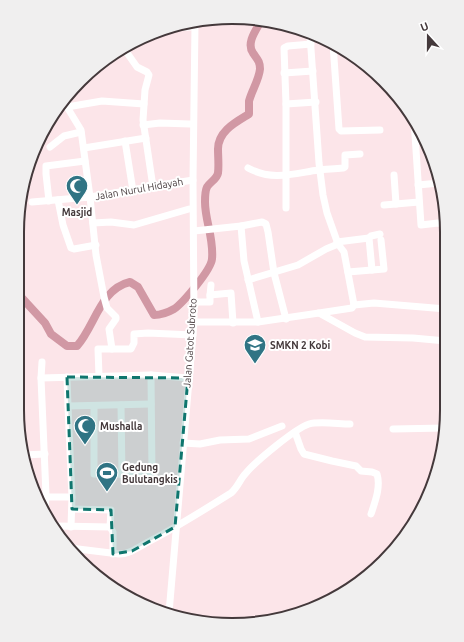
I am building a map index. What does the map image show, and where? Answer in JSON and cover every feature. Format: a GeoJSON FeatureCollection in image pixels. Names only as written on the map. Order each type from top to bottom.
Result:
{"type":"FeatureCollection","features":[{"type":"Feature","properties":{"kind":"street","name":"Jalan Gatot Subroto"},"geometry":{"type":"LineString","coordinates":[[166,607],[193,300],[189,209],[191,180],[192,28]]}},
{"type":"Feature","properties":{"kind":"street"},"geometry":{"type":"LineString","coordinates":[[310,39],[320,170],[327,212],[338,243],[344,252],[354,305]]}},
{"type":"Feature","properties":{"kind":"street"},"geometry":{"type":"LineString","coordinates":[[286,208],[286,104],[284,48],[291,45],[311,44]]}},
{"type":"Feature","properties":{"kind":"street"},"geometry":{"type":"LineString","coordinates":[[334,51],[339,129],[346,132],[380,130]]}},
{"type":"Feature","properties":{"kind":"street"},"geometry":{"type":"LineString","coordinates":[[127,53],[137,67],[149,74],[145,90],[144,125],[154,187]]}},
{"type":"Feature","properties":{"kind":"street"},"geometry":{"type":"LineString","coordinates":[[284,73],[313,71]]}},
{"type":"Feature","properties":{"kind":"street","name":"Jalan Gatot Subroto"},"geometry":{"type":"LineString","coordinates":[[192,99],[190,124],[191,180],[196,231],[193,287]]}},
{"type":"Feature","properties":{"kind":"street"},"geometry":{"type":"LineString","coordinates":[[67,105],[102,101],[144,104]]}},
{"type":"Feature","properties":{"kind":"street"},"geometry":{"type":"LineString","coordinates":[[286,104],[316,102]]}},
{"type":"Feature","properties":{"kind":"street","name":"Jalan Nurul Hidayah"},"geometry":{"type":"LineString","coordinates":[[66,107],[81,132],[90,197],[133,191],[191,180]]}},
{"type":"Feature","properties":{"kind":"street"},"geometry":{"type":"LineString","coordinates":[[144,125],[160,123],[190,124]]}},
{"type":"Feature","properties":{"kind":"street"},"geometry":{"type":"LineString","coordinates":[[50,147],[61,138],[81,132]]}},
{"type":"Feature","properties":{"kind":"street"},"geometry":{"type":"LineString","coordinates":[[415,133],[421,225],[440,224]]}},
{"type":"Feature","properties":{"kind":"street"},"geometry":{"type":"LineString","coordinates":[[84,148],[146,138]]}},
{"type":"Feature","properties":{"kind":"street"},"geometry":{"type":"LineString","coordinates":[[125,141],[133,191]]}},
{"type":"Feature","properties":{"kind":"street"},"geometry":{"type":"LineString","coordinates":[[248,168],[264,175],[285,176],[345,167],[345,155],[360,154]]}},
{"type":"Feature","properties":{"kind":"street"},"geometry":{"type":"LineString","coordinates":[[49,201],[46,166],[85,161]]}},
{"type":"Feature","properties":{"kind":"street"},"geometry":{"type":"LineString","coordinates":[[394,175],[396,204]]}},
{"type":"Feature","properties":{"kind":"street"},"geometry":{"type":"LineString","coordinates":[[418,185],[434,183]]}},
{"type":"Feature","properties":{"kind":"street"},"geometry":{"type":"LineString","coordinates":[[32,202],[90,197],[104,297],[107,308],[116,317],[109,329],[112,349]]}},
{"type":"Feature","properties":{"kind":"street"},"geometry":{"type":"LineString","coordinates":[[58,200],[63,225],[71,248],[74,249],[96,245]]}},
{"type":"Feature","properties":{"kind":"street"},"geometry":{"type":"LineString","coordinates":[[384,205],[419,202]]}},
{"type":"Feature","properties":{"kind":"street"},"geometry":{"type":"LineString","coordinates":[[93,223],[111,222],[134,225],[189,209]]}},
{"type":"Feature","properties":{"kind":"street"},"geometry":{"type":"LineString","coordinates":[[196,231],[262,222],[266,224],[274,273],[286,319]]}},
{"type":"Feature","properties":{"kind":"street"},"geometry":{"type":"LineString","coordinates":[[241,226],[242,249],[258,322]]}},
{"type":"Feature","properties":{"kind":"street"},"geometry":{"type":"LineString","coordinates":[[248,280],[298,265],[338,243],[369,238],[371,236],[381,237],[384,269],[348,272]]}},
{"type":"Feature","properties":{"kind":"street"},"geometry":{"type":"LineString","coordinates":[[369,238],[372,270]]}},
{"type":"Feature","properties":{"kind":"street"},"geometry":{"type":"LineString","coordinates":[[193,300],[210,302],[211,285]]}},
{"type":"Feature","properties":{"kind":"street"},"geometry":{"type":"LineString","coordinates":[[210,294],[231,292],[233,323]]}},
{"type":"Feature","properties":{"kind":"street"},"geometry":{"type":"LineString","coordinates":[[192,322],[258,322],[352,308],[354,305],[374,304],[440,310]]}},
{"type":"Feature","properties":{"kind":"street"},"geometry":{"type":"LineString","coordinates":[[319,313],[365,337],[413,338],[440,341]]}},
{"type":"Feature","properties":{"kind":"street"},"geometry":{"type":"LineString","coordinates":[[99,376],[98,349],[131,349],[134,343],[133,335],[136,333],[191,335]]}},
{"type":"Feature","properties":{"kind":"street"},"geometry":{"type":"LineString","coordinates":[[42,362],[41,378],[45,454],[46,503]]}},
{"type":"Feature","properties":{"kind":"street"},"geometry":{"type":"LineString","coordinates":[[41,378],[151,375],[187,378]]}},
{"type":"Feature","properties":{"kind":"street"},"geometry":{"type":"LineString","coordinates":[[94,406],[94,474],[152,474],[151,375]]}},
{"type":"Feature","properties":{"kind":"street"},"geometry":{"type":"LineString","coordinates":[[67,377],[72,497],[71,527]]}},
{"type":"Feature","properties":{"kind":"street","name":"Jalan Gatot Subroto"},"geometry":{"type":"LineString","coordinates":[[169,608],[174,528],[183,443],[187,378]]}},
{"type":"Feature","properties":{"kind":"street"},"geometry":{"type":"LineString","coordinates":[[68,406],[151,404]]}},
{"type":"Feature","properties":{"kind":"street"},"geometry":{"type":"LineString","coordinates":[[121,405],[122,475]]}},
{"type":"Feature","properties":{"kind":"street"},"geometry":{"type":"LineString","coordinates":[[78,549],[113,554],[124,554],[132,551],[174,528],[231,493],[247,471],[295,432],[310,424],[350,424]]}},
{"type":"Feature","properties":{"kind":"street"},"geometry":{"type":"LineString","coordinates":[[183,443],[200,444],[220,440],[249,439],[282,426]]}},
{"type":"Feature","properties":{"kind":"street"},"geometry":{"type":"LineString","coordinates":[[393,429],[439,428]]}},
{"type":"Feature","properties":{"kind":"street"},"geometry":{"type":"LineString","coordinates":[[295,432],[304,454],[356,466],[361,471],[376,474],[378,477],[378,489],[371,514]]}},
{"type":"Feature","properties":{"kind":"street"},"geometry":{"type":"LineString","coordinates":[[29,455],[45,454]]}},
{"type":"Feature","properties":{"kind":"street"},"geometry":{"type":"LineString","coordinates":[[46,497],[72,497]]}},
{"type":"Feature","properties":{"kind":"street"},"geometry":{"type":"LineString","coordinates":[[72,509],[111,510],[110,527],[113,532],[113,554]]}},
{"type":"Feature","properties":{"kind":"street"},"geometry":{"type":"LineString","coordinates":[[59,526],[110,527]]}},
{"type":"Feature","properties":{"kind":"highlighted area"},"geometry":{"type":"Polygon","coordinates":[[[67,377],[188,378],[175,527],[132,551],[113,554],[111,510],[72,509],[67,377]]]}},
{"type":"Feature","properties":{"kind":"waterway"},"geometry":{"type":"LineString","coordinates":[[24,300],[45,323],[51,334],[67,346],[77,346],[89,329],[105,300],[120,286],[130,282],[138,287],[154,315],[164,314],[174,309],[190,293],[207,271],[212,259],[212,244],[205,209],[205,199],[207,187],[218,173],[219,143],[224,132],[249,114],[249,101],[260,69],[259,62],[251,49],[252,37],[258,26]]}},
{"type":"Feature","properties":{"kind":"place","name":"Masjid"},"geometry":{"type":"Point","coordinates":[77,206]}},
{"type":"Feature","properties":{"kind":"place","name":"SMKN 2 Kobi"},"geometry":{"type":"Point","coordinates":[255,364]}},
{"type":"Feature","properties":{"kind":"place","name":"Mushalla"},"geometry":{"type":"Point","coordinates":[85,446]}},
{"type":"Feature","properties":{"kind":"place","name":"Gedung Bulutangkis"},"geometry":{"type":"Point","coordinates":[107,492]}}]}
